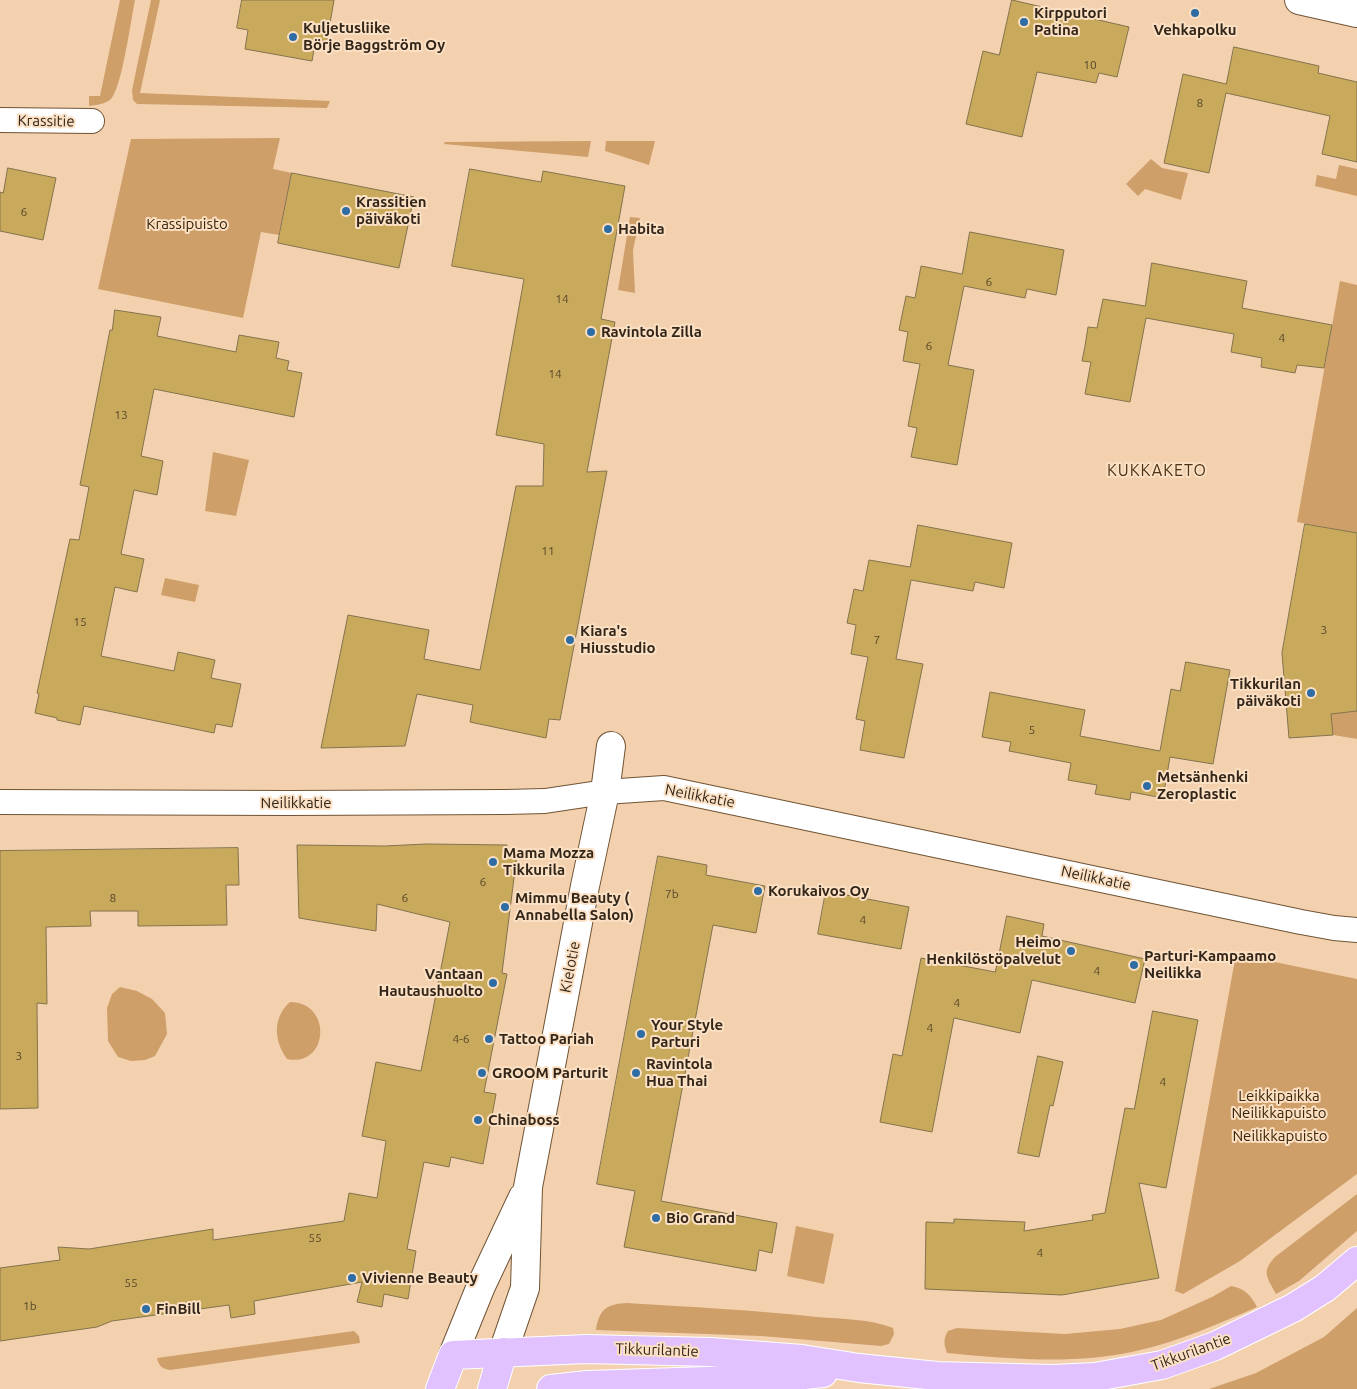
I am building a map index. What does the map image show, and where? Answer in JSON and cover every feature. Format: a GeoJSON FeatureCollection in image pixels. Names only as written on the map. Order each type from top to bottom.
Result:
{"type":"FeatureCollection","features":[{"type":"Feature","properties":{"kind":"main road","name":"Tikkurilantie"},"geometry":{"type":"LineString","coordinates":[[453,1355],[586,1349],[711,1352],[802,1359],[860,1368],[937,1376],[1053,1379],[1095,1377],[1162,1365],[1215,1346],[1293,1308],[1325,1288],[1355,1261]]}},
{"type":"Feature","properties":{"kind":"main road","name":"Kielotie"},"geometry":{"type":"LineString","coordinates":[[492,1389],[503,1352]]}},
{"type":"Feature","properties":{"kind":"main road","name":"Kielotie"},"geometry":{"type":"LineString","coordinates":[[440,1389],[453,1355]]}},
{"type":"Feature","properties":{"kind":"main road","name":"Tikkurilantie"},"geometry":{"type":"LineString","coordinates":[[551,1389],[587,1385],[768,1379],[860,1368]]}},
{"type":"Feature","properties":{"kind":"street"},"geometry":{"type":"LineString","coordinates":[[1298,0],[1357,13]]}},
{"type":"Feature","properties":{"kind":"street","name":"Krassitie"},"geometry":{"type":"LineString","coordinates":[[0,120],[92,121]]}},
{"type":"Feature","properties":{"kind":"street","name":"Kielotie"},"geometry":{"type":"LineString","coordinates":[[503,1352],[525,1288],[528,1187],[585,886],[605,792],[611,746]]}},
{"type":"Feature","properties":{"kind":"street","name":"Neilikkatie"},"geometry":{"type":"LineString","coordinates":[[0,802],[506,802],[545,801],[605,792],[664,788],[1301,922],[1356,930]]}},
{"type":"Feature","properties":{"kind":"street","name":"Kielotie"},"geometry":{"type":"LineString","coordinates":[[453,1355],[481,1286],[528,1187]]}},
{"type":"Feature","properties":{"kind":"green space"},"geometry":{"type":"Polygon","coordinates":[[[120,0],[135,0],[119,82],[111,99],[98,105],[89,106],[89,96],[100,96],[120,0]]]}},
{"type":"Feature","properties":{"kind":"green space"},"geometry":{"type":"Polygon","coordinates":[[[151,0],[160,0],[140,93],[330,101],[327,108],[137,104],[133,100],[132,90],[151,0]]]}},
{"type":"Feature","properties":{"kind":"green space","name":"Krassipuisto"},"geometry":{"type":"Polygon","coordinates":[[[280,138],[273,169],[292,173],[279,235],[261,232],[243,318],[98,289],[131,139],[280,138]]]}},
{"type":"Feature","properties":{"kind":"green space"},"geometry":{"type":"Polygon","coordinates":[[[591,141],[588,157],[444,144],[445,142],[591,141]]]}},
{"type":"Feature","properties":{"kind":"green space"},"geometry":{"type":"Polygon","coordinates":[[[606,141],[655,141],[649,165],[605,151],[606,141]]]}},
{"type":"Feature","properties":{"kind":"green space"},"geometry":{"type":"Polygon","coordinates":[[[1151,159],[1162,168],[1188,173],[1181,200],[1145,189],[1138,196],[1126,184],[1151,159]]]}},
{"type":"Feature","properties":{"kind":"green space"},"geometry":{"type":"Polygon","coordinates":[[[1339,165],[1357,169],[1357,196],[1315,186],[1317,175],[1336,179],[1339,165]]]}},
{"type":"Feature","properties":{"kind":"green space"},"geometry":{"type":"Polygon","coordinates":[[[630,217],[640,218],[633,250],[635,293],[618,290],[630,217]]]}},
{"type":"Feature","properties":{"kind":"green space"},"geometry":{"type":"Polygon","coordinates":[[[1340,281],[1357,285],[1357,533],[1297,522],[1340,281]]]}},
{"type":"Feature","properties":{"kind":"green space"},"geometry":{"type":"Polygon","coordinates":[[[213,452],[249,460],[236,516],[205,511],[213,452]]]}},
{"type":"Feature","properties":{"kind":"green space"},"geometry":{"type":"Polygon","coordinates":[[[165,578],[199,585],[195,602],[161,595],[165,578]]]}},
{"type":"Feature","properties":{"kind":"green space"},"geometry":{"type":"Polygon","coordinates":[[[1357,711],[1357,739],[1333,735],[1331,714],[1357,711]]]}},
{"type":"Feature","properties":{"kind":"green space","name":"Neilikkapuisto"},"geometry":{"type":"Polygon","coordinates":[[[1236,954],[1357,979],[1357,1174],[1240,1261],[1183,1294],[1175,1291],[1236,954]]]}},
{"type":"Feature","properties":{"kind":"green space"},"geometry":{"type":"Polygon","coordinates":[[[120,987],[137,991],[152,999],[165,1013],[167,1034],[155,1056],[145,1060],[131,1061],[118,1057],[108,1041],[107,1008],[112,994],[120,987]]]}},
{"type":"Feature","properties":{"kind":"green space"},"geometry":{"type":"Polygon","coordinates":[[[290,1002],[304,1005],[314,1012],[319,1022],[320,1034],[318,1045],[311,1054],[301,1059],[287,1059],[277,1037],[280,1015],[290,1002]]]}},
{"type":"Feature","properties":{"kind":"green space"},"geometry":{"type":"Polygon","coordinates":[[[1357,1194],[1357,1231],[1299,1281],[1276,1294],[1267,1275],[1268,1267],[1275,1257],[1357,1194]]]}},
{"type":"Feature","properties":{"kind":"green space"},"geometry":{"type":"Polygon","coordinates":[[[796,1226],[834,1234],[824,1284],[787,1276],[796,1226]]]}},
{"type":"Feature","properties":{"kind":"green space"},"geometry":{"type":"Polygon","coordinates":[[[1231,1286],[1240,1288],[1247,1293],[1257,1307],[1182,1338],[1136,1351],[1089,1358],[1042,1360],[947,1353],[945,1347],[946,1334],[948,1331],[957,1328],[1065,1334],[1120,1329],[1161,1320],[1212,1297],[1231,1286]]]}},
{"type":"Feature","properties":{"kind":"green space"},"geometry":{"type":"Polygon","coordinates":[[[627,1303],[856,1320],[893,1328],[894,1334],[889,1344],[881,1346],[761,1336],[596,1330],[599,1317],[605,1309],[609,1306],[627,1303]]]}},
{"type":"Feature","properties":{"kind":"green space"},"geometry":{"type":"Polygon","coordinates":[[[1357,1308],[1357,1389],[1209,1389],[1256,1373],[1324,1337],[1357,1308]]]}},
{"type":"Feature","properties":{"kind":"green space"},"geometry":{"type":"Polygon","coordinates":[[[354,1331],[359,1336],[360,1343],[170,1370],[161,1366],[157,1358],[354,1331]]]}},
{"type":"Feature","properties":{"kind":"building"},"geometry":{"type":"Polygon","coordinates":[[[242,0],[334,0],[327,41],[316,39],[312,61],[245,49],[248,30],[237,28],[242,0]]]}},
{"type":"Feature","properties":{"kind":"building"},"geometry":{"type":"Polygon","coordinates":[[[1012,0],[1129,27],[1117,77],[1099,73],[1096,83],[1037,72],[1022,137],[966,124],[983,51],[999,55],[1012,0]]]}},
{"type":"Feature","properties":{"kind":"building"},"geometry":{"type":"Polygon","coordinates":[[[1234,47],[1319,66],[1318,73],[1357,82],[1357,162],[1322,154],[1330,116],[1226,93],[1209,173],[1164,163],[1183,74],[1226,84],[1234,47]]]}},
{"type":"Feature","properties":{"kind":"building"},"geometry":{"type":"Polygon","coordinates":[[[8,168],[56,178],[43,240],[0,231],[0,192],[3,193],[8,168]]]}},
{"type":"Feature","properties":{"kind":"building"},"geometry":{"type":"Polygon","coordinates":[[[470,169],[541,182],[543,171],[625,186],[601,319],[615,322],[587,472],[607,471],[560,720],[549,719],[546,738],[470,722],[473,705],[417,694],[405,746],[321,748],[348,615],[429,630],[424,659],[480,670],[516,486],[543,486],[544,444],[496,435],[524,279],[452,266],[470,169]]]}},
{"type":"Feature","properties":{"kind":"building"},"geometry":{"type":"Polygon","coordinates":[[[292,173],[414,197],[399,268],[278,243],[292,173]]]}},
{"type":"Feature","properties":{"kind":"building"},"geometry":{"type":"Polygon","coordinates":[[[970,232],[1064,250],[1056,295],[1027,289],[1025,298],[964,286],[948,365],[974,370],[957,465],[911,457],[917,428],[908,426],[920,364],[903,361],[908,332],[899,330],[906,296],[915,298],[921,266],[962,274],[970,232]]]}},
{"type":"Feature","properties":{"kind":"building"},"geometry":{"type":"Polygon","coordinates":[[[1152,263],[1247,281],[1242,308],[1332,325],[1324,368],[1297,365],[1295,373],[1261,367],[1262,358],[1231,352],[1234,334],[1146,318],[1130,402],[1085,394],[1091,362],[1082,361],[1088,327],[1097,328],[1103,299],[1145,306],[1152,263]]]}},
{"type":"Feature","properties":{"kind":"building"},"geometry":{"type":"Polygon","coordinates":[[[115,310],[161,317],[157,336],[236,352],[239,335],[279,342],[276,358],[289,361],[287,370],[302,373],[294,417],[154,389],[141,456],[163,461],[157,495],[134,490],[121,554],[144,559],[137,592],[115,587],[101,656],[174,671],[178,652],[215,660],[211,678],[241,684],[232,727],[216,724],[214,733],[84,706],[80,725],[35,713],[39,694],[37,693],[70,539],[79,540],[89,487],[80,485],[115,310]]]}},
{"type":"Feature","properties":{"kind":"building"},"geometry":{"type":"Polygon","coordinates":[[[1305,524],[1357,533],[1357,711],[1331,714],[1333,735],[1289,738],[1282,653],[1305,524]]]}},
{"type":"Feature","properties":{"kind":"building"},"geometry":{"type":"Polygon","coordinates":[[[918,525],[1012,543],[1004,588],[975,582],[973,591],[911,580],[896,659],[923,664],[904,758],[860,750],[865,721],[856,719],[868,657],[851,654],[856,625],[847,623],[854,589],[863,591],[869,560],[910,567],[918,525]]]}},
{"type":"Feature","properties":{"kind":"building"},"geometry":{"type":"Polygon","coordinates":[[[1186,662],[1230,670],[1213,764],[1170,757],[1163,798],[1131,792],[1130,800],[1095,794],[1097,785],[1068,780],[1071,763],[1009,751],[1011,742],[982,737],[990,692],[1085,710],[1080,736],[1160,751],[1171,689],[1180,691],[1186,662]]]}},
{"type":"Feature","properties":{"kind":"building"},"geometry":{"type":"Polygon","coordinates":[[[427,844],[507,845],[508,854],[517,854],[502,973],[507,974],[484,1092],[496,1094],[483,1164],[451,1157],[449,1167],[424,1162],[407,1249],[416,1251],[408,1299],[384,1294],[382,1307],[357,1302],[362,1282],[254,1301],[255,1314],[231,1318],[229,1305],[112,1321],[97,1327],[0,1341],[0,1268],[60,1260],[58,1247],[89,1249],[213,1229],[213,1240],[344,1221],[349,1193],[377,1198],[386,1141],[362,1136],[376,1062],[421,1071],[450,922],[377,904],[376,931],[299,918],[297,845],[384,846],[427,844]]]}},
{"type":"Feature","properties":{"kind":"building"},"geometry":{"type":"Polygon","coordinates":[[[238,848],[239,885],[226,885],[227,925],[138,926],[138,911],[90,911],[91,926],[46,927],[47,1004],[37,1003],[38,1108],[0,1109],[0,851],[238,848]]]}},
{"type":"Feature","properties":{"kind":"building"},"geometry":{"type":"Polygon","coordinates":[[[658,856],[707,865],[706,875],[765,886],[756,933],[713,925],[661,1201],[777,1223],[772,1253],[759,1250],[756,1271],[624,1247],[635,1191],[597,1184],[658,856]]]}},
{"type":"Feature","properties":{"kind":"building"},"geometry":{"type":"Polygon","coordinates":[[[826,891],[909,907],[901,949],[818,934],[826,891]]]}},
{"type":"Feature","properties":{"kind":"building"},"geometry":{"type":"Polygon","coordinates":[[[1007,916],[1044,924],[1042,936],[1145,959],[1135,1003],[1032,980],[1020,1033],[954,1018],[932,1132],[880,1122],[893,1054],[902,1056],[921,958],[995,972],[1007,916]]]}},
{"type":"Feature","properties":{"kind":"building"},"geometry":{"type":"Polygon","coordinates":[[[1153,1011],[1198,1020],[1166,1188],[1139,1183],[1159,1278],[1062,1295],[925,1289],[926,1222],[954,1223],[954,1219],[1025,1222],[1024,1231],[1093,1220],[1092,1215],[1105,1213],[1125,1108],[1134,1109],[1153,1011]]]}},
{"type":"Feature","properties":{"kind":"building"},"geometry":{"type":"Polygon","coordinates":[[[1038,1056],[1063,1062],[1053,1106],[1050,1105],[1039,1157],[1018,1153],[1038,1056]]]}},
{"type":"Feature","properties":{"kind":"place","name":"Vehkapolku"},"geometry":{"type":"Point","coordinates":[1195,13]}},
{"type":"Feature","properties":{"kind":"place","name":"Kirpputori Patina"},"geometry":{"type":"Point","coordinates":[1024,22]}},
{"type":"Feature","properties":{"kind":"place","name":"Kuljetusliike Börje Baggström Oy"},"geometry":{"type":"Point","coordinates":[293,37]}},
{"type":"Feature","properties":{"kind":"place","name":"Krassitien päiväkoti"},"geometry":{"type":"Point","coordinates":[346,211]}},
{"type":"Feature","properties":{"kind":"place","name":"Habita"},"geometry":{"type":"Point","coordinates":[608,229]}},
{"type":"Feature","properties":{"kind":"place","name":"Ravintola Zilla"},"geometry":{"type":"Point","coordinates":[591,332]}},
{"type":"Feature","properties":{"kind":"place","name":"Kiara's Hiusstudio"},"geometry":{"type":"Point","coordinates":[570,640]}},
{"type":"Feature","properties":{"kind":"place","name":"Tikkurilan päiväkoti"},"geometry":{"type":"Point","coordinates":[1311,693]}},
{"type":"Feature","properties":{"kind":"place","name":"Metsänhenki Zeroplastic"},"geometry":{"type":"Point","coordinates":[1147,786]}},
{"type":"Feature","properties":{"kind":"place","name":"Mama Mozza Tikkurila"},"geometry":{"type":"Point","coordinates":[493,862]}},
{"type":"Feature","properties":{"kind":"place","name":"Korukaivos Oy"},"geometry":{"type":"Point","coordinates":[758,891]}},
{"type":"Feature","properties":{"kind":"place","name":"Mimmu Beauty ( Annabella Salon)"},"geometry":{"type":"Point","coordinates":[505,907]}},
{"type":"Feature","properties":{"kind":"place","name":"Heimo Henkilöstöpalvelut"},"geometry":{"type":"Point","coordinates":[1071,951]}},
{"type":"Feature","properties":{"kind":"place","name":"Parturi-Kampaamo Neilikka"},"geometry":{"type":"Point","coordinates":[1134,965]}},
{"type":"Feature","properties":{"kind":"place","name":"Vantaan Hautaushuolto"},"geometry":{"type":"Point","coordinates":[493,983]}},
{"type":"Feature","properties":{"kind":"place","name":"Your Style Parturi"},"geometry":{"type":"Point","coordinates":[641,1034]}},
{"type":"Feature","properties":{"kind":"place","name":"Tattoo Pariah"},"geometry":{"type":"Point","coordinates":[489,1039]}},
{"type":"Feature","properties":{"kind":"place","name":"GROOM Parturit"},"geometry":{"type":"Point","coordinates":[482,1073]}},
{"type":"Feature","properties":{"kind":"place","name":"Ravintola Hua Thai"},"geometry":{"type":"Point","coordinates":[636,1073]}},
{"type":"Feature","properties":{"kind":"place","name":"Chinaboss"},"geometry":{"type":"Point","coordinates":[478,1120]}},
{"type":"Feature","properties":{"kind":"place","name":"Bio Grand"},"geometry":{"type":"Point","coordinates":[656,1218]}},
{"type":"Feature","properties":{"kind":"place","name":"Vivienne Beauty"},"geometry":{"type":"Point","coordinates":[352,1278]}},
{"type":"Feature","properties":{"kind":"place","name":"FinBill"},"geometry":{"type":"Point","coordinates":[146,1309]}},
{"type":"Feature","properties":{"kind":"district","name":"KUKKAKETO"},"geometry":{"type":"Point","coordinates":[1157,471]}},
{"type":"Feature","properties":{"kind":"park label","name":"Leikkipaikka Neilikkapuisto"},"geometry":{"type":"Point","coordinates":[1279,1104]}}]}
